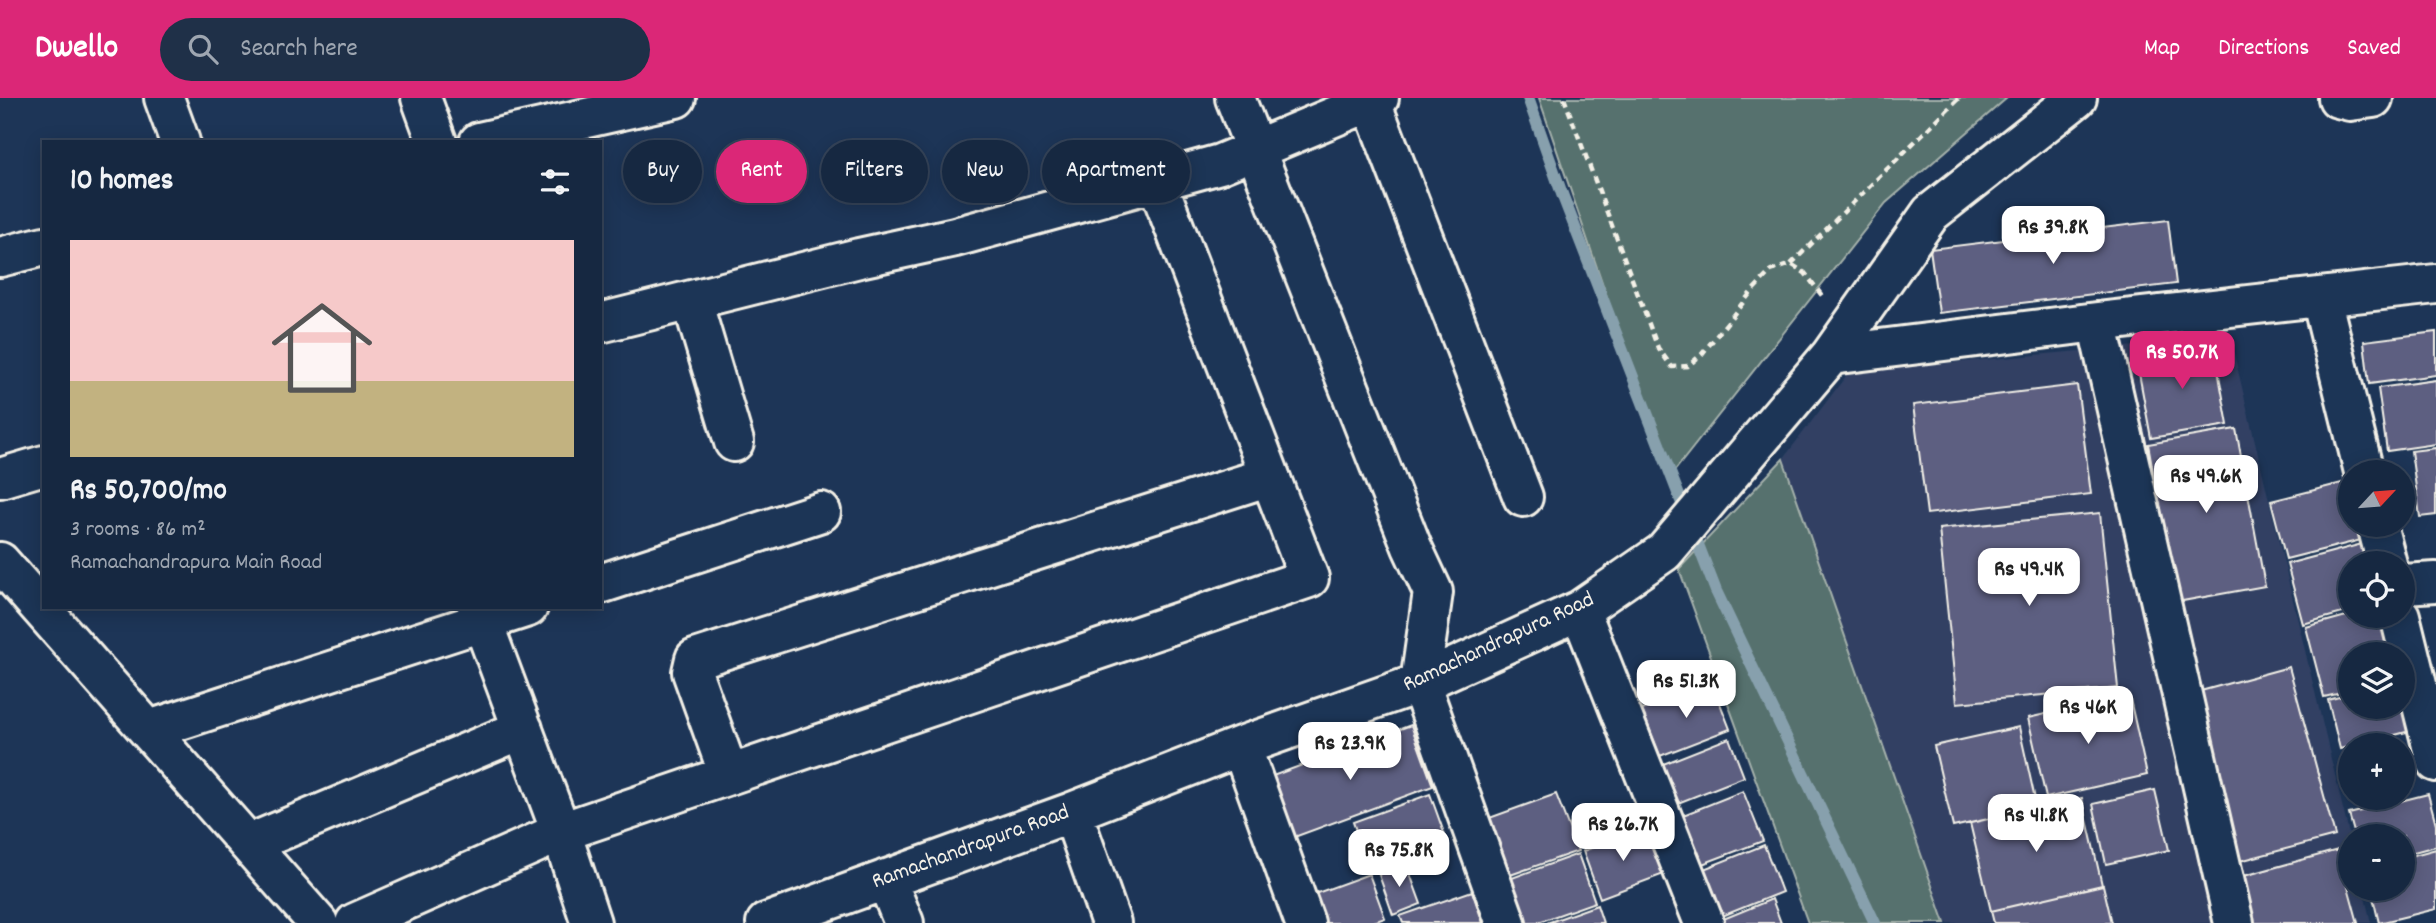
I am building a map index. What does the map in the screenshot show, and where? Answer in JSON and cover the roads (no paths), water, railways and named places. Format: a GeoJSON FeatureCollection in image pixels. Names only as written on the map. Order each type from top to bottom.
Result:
{"type":"FeatureCollection","features":[{"type":"Feature","properties":{"kind":"street"},"geometry":{"type":"LineString","coordinates":[[164,98],[179,140]]}},
{"type":"Feature","properties":{"kind":"street"},"geometry":{"type":"LineString","coordinates":[[421,98],[436,140]]}},
{"type":"Feature","properties":{"kind":"street"},"geometry":{"type":"LineString","coordinates":[[487,140],[635,102],[676,98]]}},
{"type":"Feature","properties":{"kind":"street"},"geometry":{"type":"LineString","coordinates":[[1235,98],[1412,547],[1433,592],[1420,683],[1506,923]]}},
{"type":"Feature","properties":{"kind":"street","name":"Ramachandrapura Road"},"geometry":{"type":"LineString","coordinates":[[766,923],[1072,812],[1241,746],[1420,683],[1580,610],[1664,552],[1840,343],[1931,213],[2077,98]]}},
{"type":"Feature","properties":{"kind":"street"},"geometry":{"type":"LineString","coordinates":[[2338,98],[2350,101],[2373,98]]}},
{"type":"Feature","properties":{"kind":"street"},"geometry":{"type":"LineString","coordinates":[[1190,173],[1220,164],[1375,100],[1522,497]]}},
{"type":"Feature","properties":{"kind":"street"},"geometry":{"type":"LineString","coordinates":[[602,322],[859,258],[955,237],[1080,203]]}},
{"type":"Feature","properties":{"kind":"street"},"geometry":{"type":"LineString","coordinates":[[355,923],[561,832],[1309,578],[1165,203]]}},
{"type":"Feature","properties":{"kind":"street"},"geometry":{"type":"LineString","coordinates":[[0,257],[42,246]]}},
{"type":"Feature","properties":{"kind":"street"},"geometry":{"type":"LineString","coordinates":[[1840,343],[2096,321],[2436,284]]}},
{"type":"Feature","properties":{"kind":"street"},"geometry":{"type":"LineString","coordinates":[[2321,298],[2361,460]]}},
{"type":"Feature","properties":{"kind":"street"},"geometry":{"type":"LineString","coordinates":[[692,300],[734,442]]}},
{"type":"Feature","properties":{"kind":"street"},"geometry":{"type":"LineString","coordinates":[[2096,321],[2234,923]]}},
{"type":"Feature","properties":{"kind":"street"},"geometry":{"type":"LineString","coordinates":[[0,478],[42,466]]}},
{"type":"Feature","properties":{"kind":"street"},"geometry":{"type":"LineString","coordinates":[[729,775],[692,672],[695,659],[1270,476]]}},
{"type":"Feature","properties":{"kind":"street"},"geometry":{"type":"LineString","coordinates":[[602,583],[821,512]]}},
{"type":"Feature","properties":{"kind":"street"},"geometry":{"type":"LineString","coordinates":[[0,562],[318,923]]}},
{"type":"Feature","properties":{"kind":"street"},"geometry":{"type":"LineString","coordinates":[[2415,583],[2436,582]]}},
{"type":"Feature","properties":{"kind":"street"},"geometry":{"type":"LineString","coordinates":[[149,730],[480,615],[516,609]]}},
{"type":"Feature","properties":{"kind":"street"},"geometry":{"type":"LineString","coordinates":[[1580,610],[1704,923]]}},
{"type":"Feature","properties":{"kind":"street"},"geometry":{"type":"LineString","coordinates":[[480,615],[592,923]]}},
{"type":"Feature","properties":{"kind":"street"},"geometry":{"type":"LineString","coordinates":[[2403,628],[2436,762]]}},
{"type":"Feature","properties":{"kind":"street"},"geometry":{"type":"LineString","coordinates":[[249,844],[523,729]]}},
{"type":"Feature","properties":{"kind":"street"},"geometry":{"type":"LineString","coordinates":[[1241,746],[1305,923]]}},
{"type":"Feature","properties":{"kind":"street"},"geometry":{"type":"LineString","coordinates":[[1072,812],[1111,923]]}},
{"type":"Feature","properties":{"kind":"street"},"geometry":{"type":"LineString","coordinates":[[886,879],[904,923]]}},
{"type":"Feature","properties":{"kind":"waterway"},"geometry":{"type":"LineString","coordinates":[[1528,98],[1562,194],[1716,591],[1875,923]]}}]}
